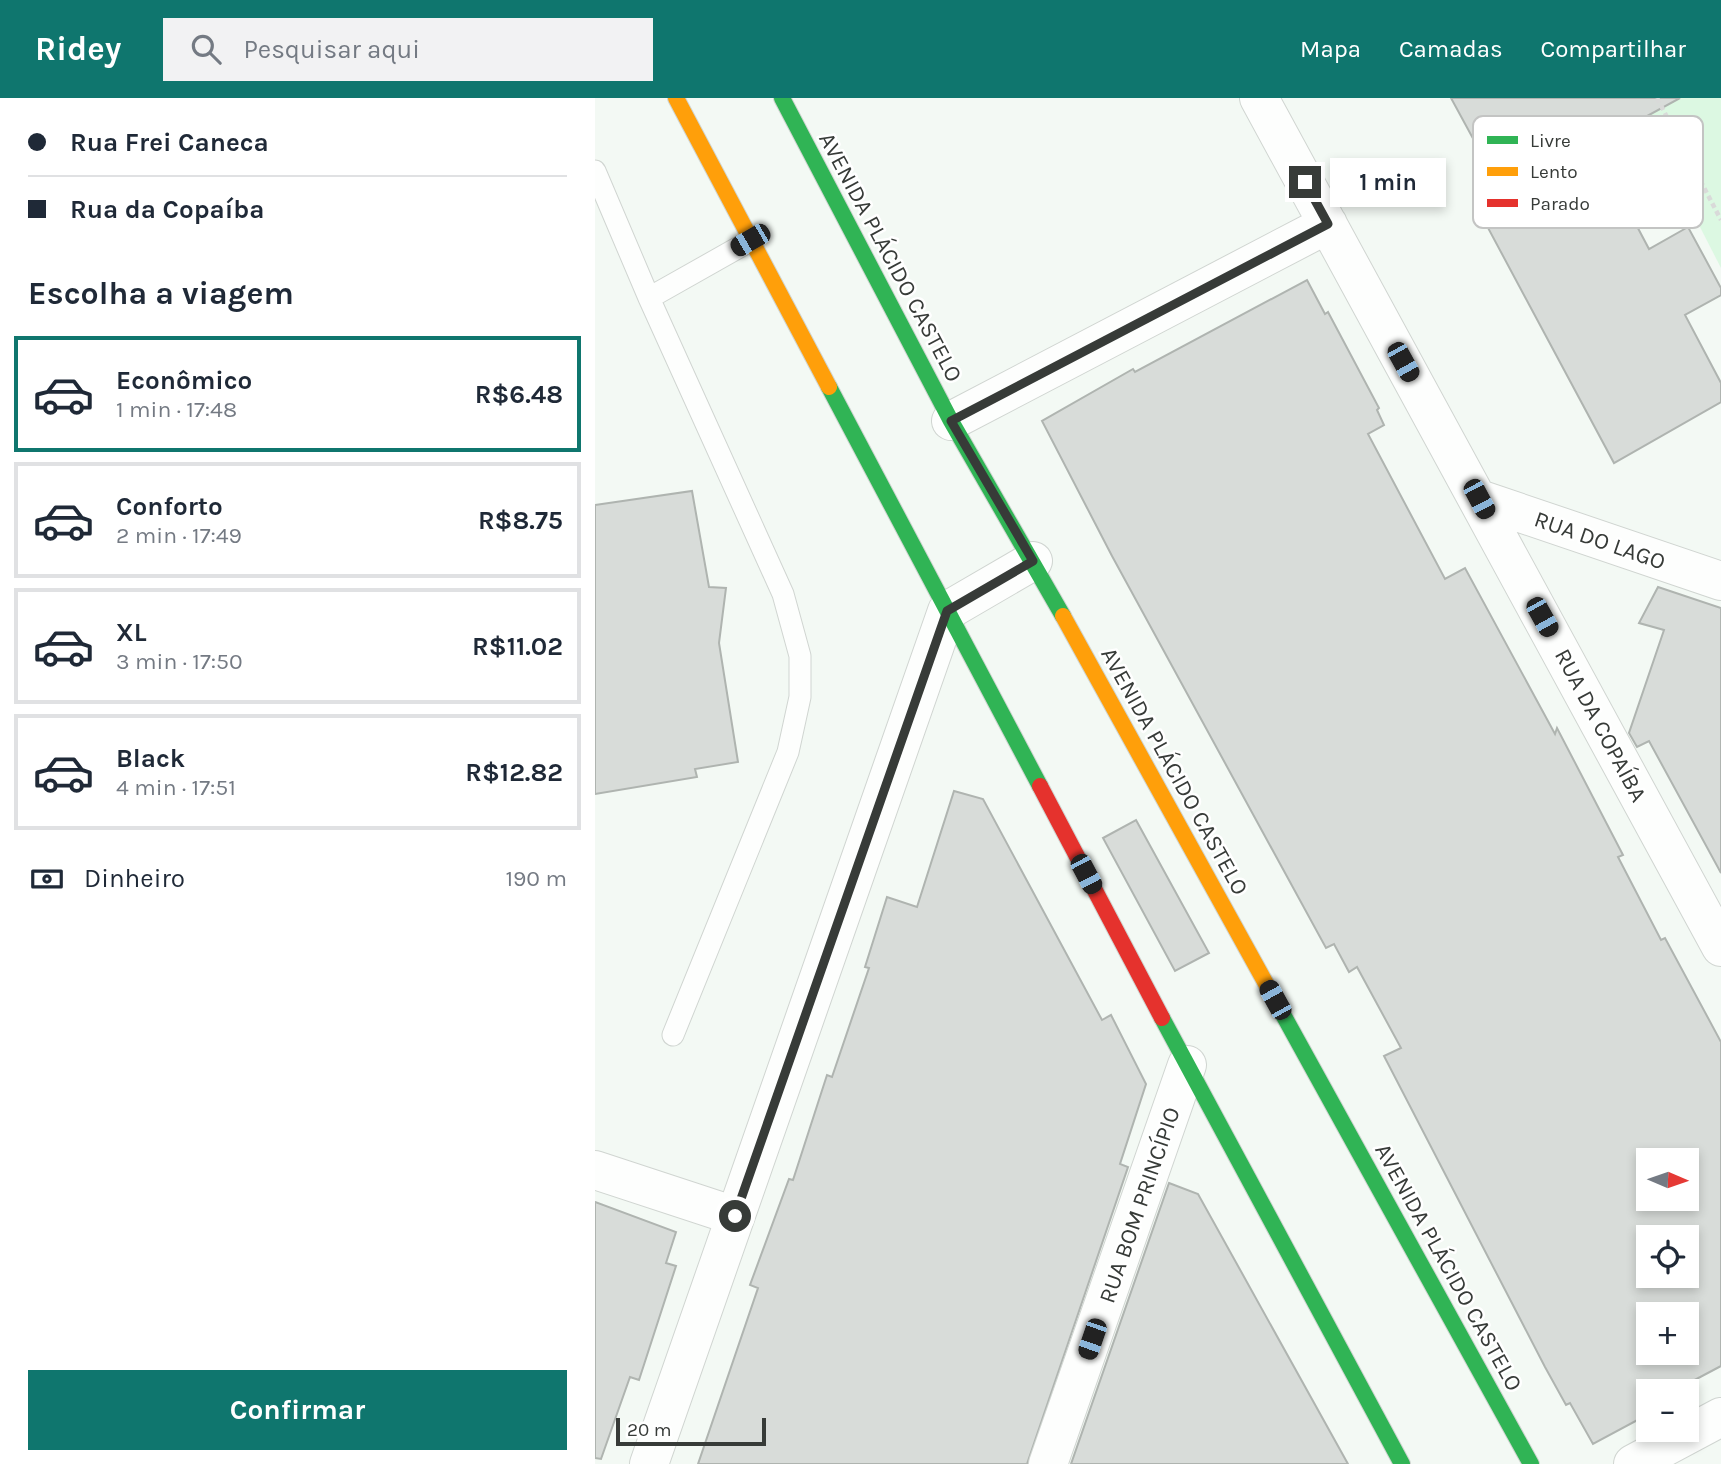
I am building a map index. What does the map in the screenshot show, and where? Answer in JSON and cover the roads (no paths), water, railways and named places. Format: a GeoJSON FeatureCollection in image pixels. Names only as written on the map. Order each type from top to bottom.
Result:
{"type":"FeatureCollection","features":[{"type":"Feature","properties":{"kind":"street"},"geometry":{"type":"LineString","coordinates":[[676,98],[1187,1065],[1402,1464]]}},
{"type":"Feature","properties":{"kind":"street","name":"AVENIDA PLÁCIDO CASTELO"},"geometry":{"type":"LineString","coordinates":[[782,98],[951,421],[1033,561],[1531,1464]]}},
{"type":"Feature","properties":{"kind":"street","name":"RUA DA COPAÍBA"},"geometry":{"type":"LineString","coordinates":[[1259,98],[1721,947]]}},
{"type":"Feature","properties":{"kind":"street"},"geometry":{"type":"LineString","coordinates":[[951,421],[1328,224]]}},
{"type":"Feature","properties":{"kind":"street","name":"RUA DO LAGO"},"geometry":{"type":"LineString","coordinates":[[1479,499],[1721,581]]}},
{"type":"Feature","properties":{"kind":"street"},"geometry":{"type":"LineString","coordinates":[[649,1464],[947,611],[1033,561]]}},
{"type":"Feature","properties":{"kind":"street","name":"RUA BOM PRINCÍPIO"},"geometry":{"type":"LineString","coordinates":[[1048,1464],[1187,1065]]}},
{"type":"Feature","properties":{"kind":"street"},"geometry":{"type":"LineString","coordinates":[[595,1170],[735,1216]]}},
{"type":"Feature","properties":{"kind":"street"},"geometry":{"type":"LineString","coordinates":[[1633,1464],[1721,1418]]}},
{"type":"Feature","properties":{"kind":"lane"},"geometry":{"type":"LineString","coordinates":[[595,171],[649,298],[783,594],[800,656],[800,697],[788,752],[673,1035]]}},
{"type":"Feature","properties":{"kind":"lane"},"geometry":{"type":"LineString","coordinates":[[649,298],[750,240]]}}]}
